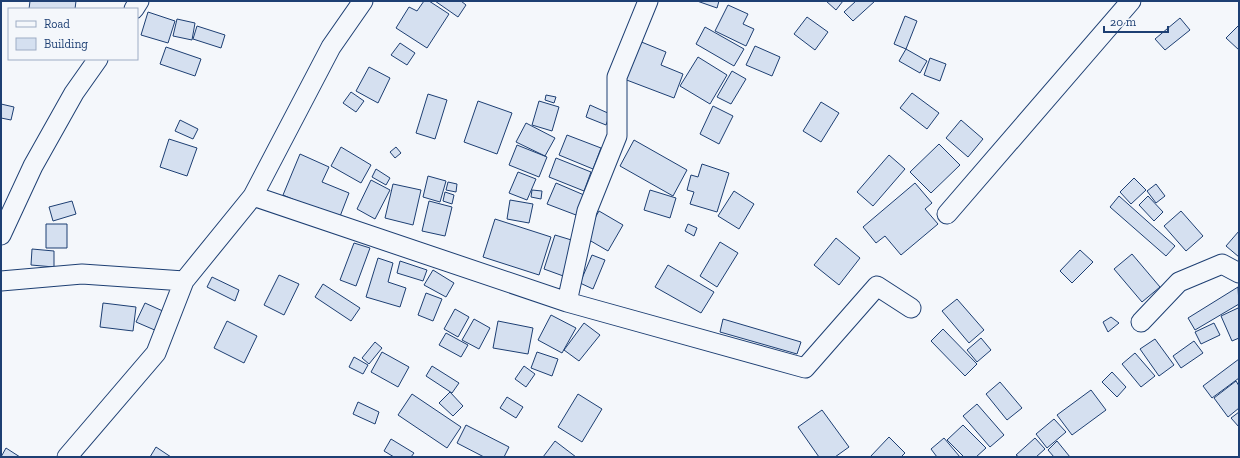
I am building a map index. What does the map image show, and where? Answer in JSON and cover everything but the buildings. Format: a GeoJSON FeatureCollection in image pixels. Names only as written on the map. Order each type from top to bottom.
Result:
{"type":"FeatureCollection","features":[{"type":"Feature","properties":{"kind":"street"},"geometry":{"type":"LineString","coordinates":[[67,457],[156,353],[184,281],[253,196],[331,47],[363,1]]}},
{"type":"Feature","properties":{"kind":"street"},"geometry":{"type":"LineString","coordinates":[[567,302],[587,211],[617,136],[617,77],[648,1]]}},
{"type":"Feature","properties":{"kind":"street"},"geometry":{"type":"LineString","coordinates":[[947,214],[1131,1]]}},
{"type":"Feature","properties":{"kind":"street"},"geometry":{"type":"LineString","coordinates":[[1,235],[33,166],[74,93],[97,60]]}},
{"type":"Feature","properties":{"kind":"street"},"geometry":{"type":"LineString","coordinates":[[253,196],[567,302],[805,368],[877,286],[911,308]]}},
{"type":"Feature","properties":{"kind":"street"},"geometry":{"type":"LineString","coordinates":[[1141,322],[1179,282],[1222,264],[1239,273]]}},
{"type":"Feature","properties":{"kind":"street"},"geometry":{"type":"LineString","coordinates":[[1,281],[82,274],[184,281]]}}]}
